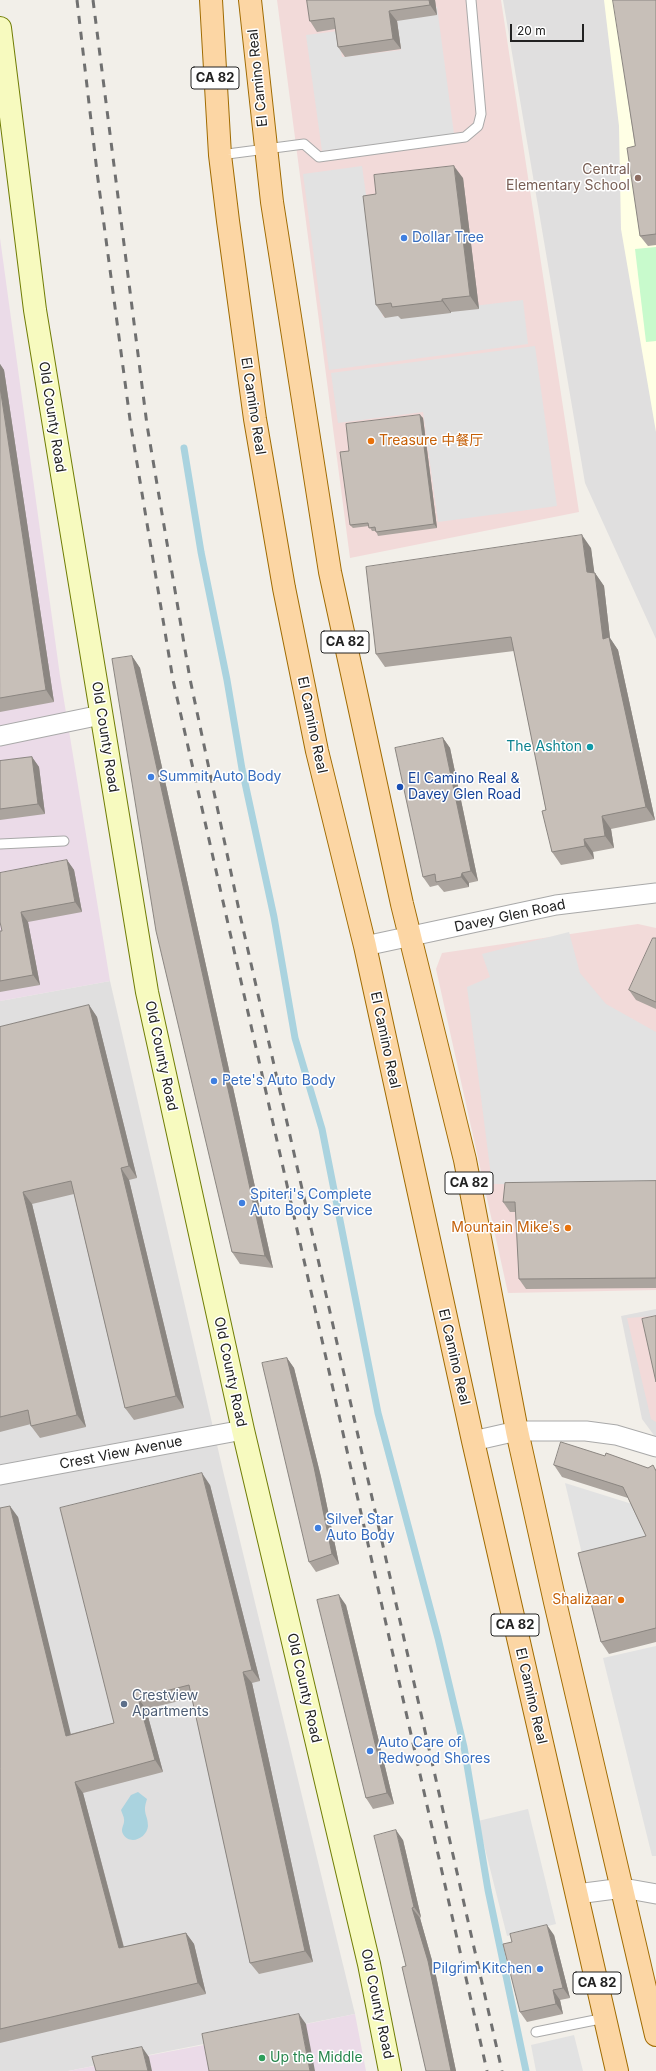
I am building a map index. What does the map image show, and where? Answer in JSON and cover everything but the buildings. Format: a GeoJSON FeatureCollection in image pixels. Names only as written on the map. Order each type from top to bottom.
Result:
{"type":"FeatureCollection","features":[{"type":"Feature","properties":{"kind":"main road","name":"El Camino Real"},"geometry":{"type":"LineString","coordinates":[[211,0],[220,155],[244,346],[284,588],[317,751],[365,946],[473,1441],[617,2071]]}},
{"type":"Feature","properties":{"kind":"main road","name":"El Camino Real"},"geometry":{"type":"LineString","coordinates":[[250,0],[266,150],[330,572],[383,820],[465,1160],[517,1431],[555,1602],[623,1888],[656,2035]]}},
{"type":"Feature","properties":{"kind":"street","name":"Old County Road"},"geometry":{"type":"LineString","coordinates":[[0,28],[35,310],[147,992],[243,1430],[370,1964],[390,2071]]}},
{"type":"Feature","properties":{"kind":"street"},"geometry":{"type":"LineString","coordinates":[[0,736],[101,715]]}},
{"type":"Feature","properties":{"kind":"street","name":"Davey Glen Road"},"geometry":{"type":"LineString","coordinates":[[365,946],[556,905],[656,893]]}},
{"type":"Feature","properties":{"kind":"street","name":"Crest View Avenue"},"geometry":{"type":"LineString","coordinates":[[0,1475],[243,1430]]}},
{"type":"Feature","properties":{"kind":"street"},"geometry":{"type":"LineString","coordinates":[[473,1441],[517,1431],[593,1432],[616,1435],[656,1447]]}},
{"type":"Feature","properties":{"kind":"street"},"geometry":{"type":"LineString","coordinates":[[577,1894],[623,1888],[656,1894]]}},
{"type":"Feature","properties":{"kind":"lane"},"geometry":{"type":"LineString","coordinates":[[220,155],[304,144],[319,157],[465,137],[478,126],[481,114],[471,0]]}},
{"type":"Feature","properties":{"kind":"lane"},"geometry":{"type":"LineString","coordinates":[[0,844],[64,841]]}},
{"type":"Feature","properties":{"kind":"lane"},"geometry":{"type":"LineString","coordinates":[[536,2032],[605,2018]]}},
{"type":"Feature","properties":{"kind":"shaded area"},"geometry":{"type":"Polygon","coordinates":[[[277,0],[501,0],[579,512],[350,558],[277,0]]]}},
{"type":"Feature","properties":{"kind":"shaded area"},"geometry":{"type":"Polygon","coordinates":[[[503,0],[656,0],[656,639],[585,483],[503,0]]]}},
{"type":"Feature","properties":{"kind":"shaded area","name":"Central Elementary School"},"geometry":{"type":"Polygon","coordinates":[[[604,0],[656,0],[656,432],[621,229],[619,126],[604,0]]]}},
{"type":"Feature","properties":{"kind":"shaded area"},"geometry":{"type":"Polygon","coordinates":[[[437,7],[454,134],[322,151],[306,35],[338,31],[342,57],[401,50],[396,13],[437,7]]]}},
{"type":"Feature","properties":{"kind":"shaded area"},"geometry":{"type":"Polygon","coordinates":[[[362,166],[383,317],[523,300],[528,344],[329,370],[303,174],[362,166]]]}},
{"type":"Feature","properties":{"kind":"shaded area"},"geometry":{"type":"Polygon","coordinates":[[[0,238],[60,676],[110,981],[0,1001],[0,238]]]}},
{"type":"Feature","properties":{"kind":"shaded area"},"geometry":{"type":"Polygon","coordinates":[[[535,346],[557,506],[438,522],[423,412],[338,423],[331,373],[535,346]]]}},
{"type":"Feature","properties":{"kind":"shaded area"},"geometry":{"type":"Polygon","coordinates":[[[638,924],[656,928],[656,1290],[508,1293],[436,969],[442,953],[638,924]]]}},
{"type":"Feature","properties":{"kind":"shaded area"},"geometry":{"type":"Polygon","coordinates":[[[569,932],[580,973],[606,1004],[656,1032],[656,1185],[492,1184],[467,987],[490,977],[482,954],[569,932]]]}},
{"type":"Feature","properties":{"kind":"shaded area","name":"Crestview Apartments"},"geometry":{"type":"Polygon","coordinates":[[[110,981],[224,1475],[355,2014],[68,2071],[0,2071],[0,1001],[110,981]]]}},
{"type":"Feature","properties":{"kind":"shaded area"},"geometry":{"type":"Polygon","coordinates":[[[656,1309],[656,1438],[642,1419],[621,1316],[656,1309]]]}},
{"type":"Feature","properties":{"kind":"shaded area"},"geometry":{"type":"Polygon","coordinates":[[[656,1316],[656,1422],[651,1419],[627,1318],[656,1316]]]}},
{"type":"Feature","properties":{"kind":"shaded area"},"geometry":{"type":"Polygon","coordinates":[[[565,1483],[632,1504],[649,1544],[583,1558],[565,1483]]]}},
{"type":"Feature","properties":{"kind":"shaded area"},"geometry":{"type":"Polygon","coordinates":[[[656,1646],[656,1856],[652,1856],[603,1658],[656,1646]]]}},
{"type":"Feature","properties":{"kind":"shaded area"},"geometry":{"type":"Polygon","coordinates":[[[528,1809],[556,1924],[507,1936],[478,1821],[528,1809]]]}},
{"type":"Feature","properties":{"kind":"shaded area"},"geometry":{"type":"Polygon","coordinates":[[[355,2014],[366,2071],[68,2071],[209,2044],[355,2014]]]}},
{"type":"Feature","properties":{"kind":"shaded area"},"geometry":{"type":"Polygon","coordinates":[[[574,2035],[583,2071],[536,2071],[531,2045],[574,2035]]]}},
{"type":"Feature","properties":{"kind":"green space"},"geometry":{"type":"Polygon","coordinates":[[[656,247],[656,341],[646,342],[635,249],[656,247]]]}},
{"type":"Feature","properties":{"kind":"water"},"geometry":{"type":"Polygon","coordinates":[[[138,1792],[147,1799],[145,1811],[148,1826],[145,1834],[138,1839],[130,1840],[126,1838],[122,1832],[124,1817],[121,1810],[131,1795],[138,1792]]]}},
{"type":"Feature","properties":{"kind":"waterway"},"geometry":{"type":"LineString","coordinates":[[184,448],[201,552],[227,680],[242,769],[274,917],[295,1038],[322,1129],[378,1413],[438,1638],[464,1747],[488,1890],[526,2071]]}},
{"type":"Feature","properties":{"kind":"railway"},"geometry":{"type":"LineString","coordinates":[[77,0],[97,172],[131,427],[173,680],[487,2071]]}},
{"type":"Feature","properties":{"kind":"railway"},"geometry":{"type":"LineString","coordinates":[[93,0],[147,425],[190,679],[240,915],[502,2071]]}},
{"type":"Feature","properties":{"kind":"place","name":"Central Elementary School"},"geometry":{"type":"Point","coordinates":[638,178]}},
{"type":"Feature","properties":{"kind":"place","name":"Dollar Tree"},"geometry":{"type":"Point","coordinates":[404,238]}},
{"type":"Feature","properties":{"kind":"place","name":"Treasure 中餐厅"},"geometry":{"type":"Point","coordinates":[371,441]}},
{"type":"Feature","properties":{"kind":"place","name":"The Ashton"},"geometry":{"type":"Point","coordinates":[590,747]}},
{"type":"Feature","properties":{"kind":"place","name":"Summit Auto Body"},"geometry":{"type":"Point","coordinates":[151,777]}},
{"type":"Feature","properties":{"kind":"place","name":"El Camino Real & Davey Glen Road"},"geometry":{"type":"Point","coordinates":[400,787]}},
{"type":"Feature","properties":{"kind":"place","name":"Pete's Auto Body"},"geometry":{"type":"Point","coordinates":[214,1081]}},
{"type":"Feature","properties":{"kind":"place","name":"Spiteri's Complete Auto Body Service"},"geometry":{"type":"Point","coordinates":[242,1203]}},
{"type":"Feature","properties":{"kind":"place","name":"Mountain Mike's"},"geometry":{"type":"Point","coordinates":[568,1228]}},
{"type":"Feature","properties":{"kind":"place","name":"Silver Star Auto Body"},"geometry":{"type":"Point","coordinates":[318,1528]}},
{"type":"Feature","properties":{"kind":"place","name":"Shalizaar"},"geometry":{"type":"Point","coordinates":[621,1600]}},
{"type":"Feature","properties":{"kind":"place","name":"Crestview Apartments"},"geometry":{"type":"Point","coordinates":[124,1704]}},
{"type":"Feature","properties":{"kind":"place","name":"Auto Care of Redwood Shores"},"geometry":{"type":"Point","coordinates":[370,1751]}},
{"type":"Feature","properties":{"kind":"place","name":"Pilgrim Kitchen"},"geometry":{"type":"Point","coordinates":[540,1969]}},
{"type":"Feature","properties":{"kind":"place","name":"Up the Middle"},"geometry":{"type":"Point","coordinates":[262,2058]}}]}
